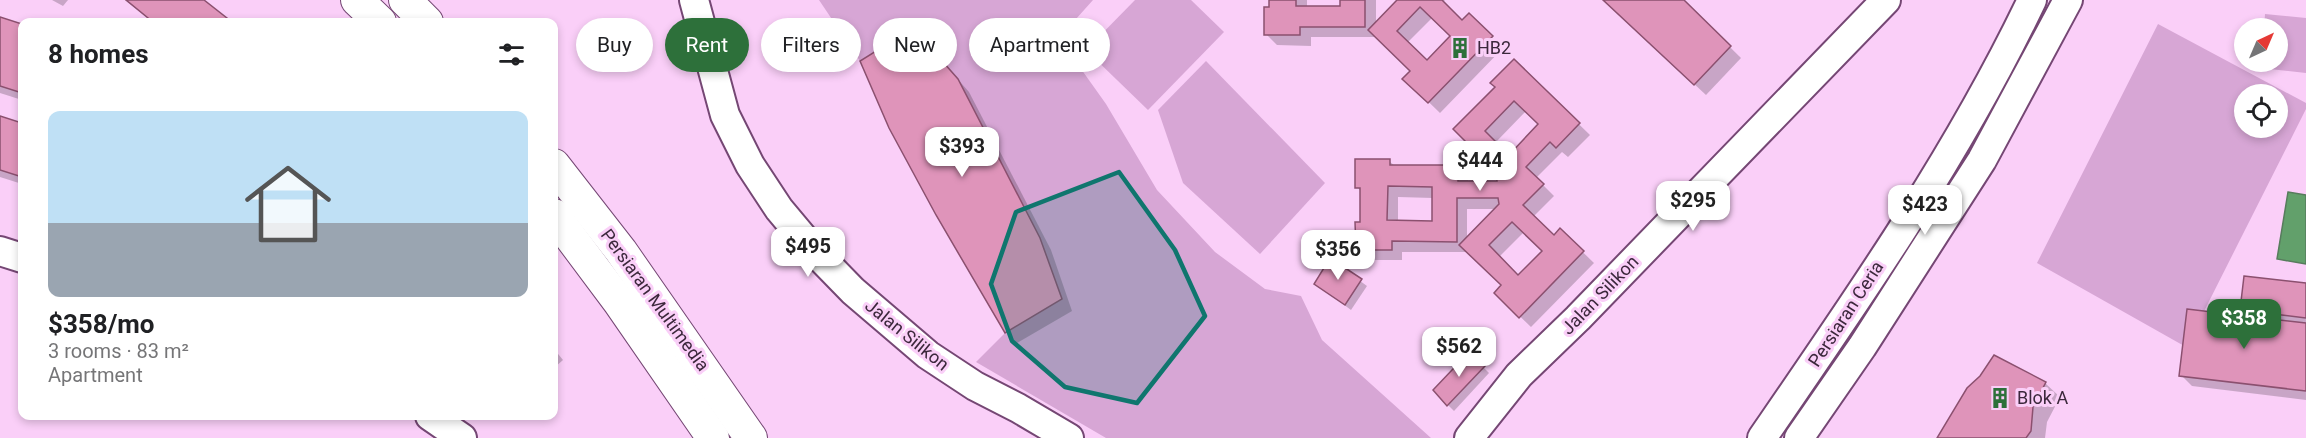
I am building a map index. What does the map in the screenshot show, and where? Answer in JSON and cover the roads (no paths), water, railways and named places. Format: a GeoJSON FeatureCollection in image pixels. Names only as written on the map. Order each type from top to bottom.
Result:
{"type":"FeatureCollection","features":[{"type":"Feature","properties":{"kind":"main road"},"geometry":{"type":"LineString","coordinates":[[357,0],[376,18]]}},
{"type":"Feature","properties":{"kind":"main road"},"geometry":{"type":"LineString","coordinates":[[405,0],[423,18]]}},
{"type":"Feature","properties":{"kind":"main road","name":"Persiaran Multimedia"},"geometry":{"type":"LineString","coordinates":[[558,170],[621,251],[751,438]]}},
{"type":"Feature","properties":{"kind":"main road","name":"Persiaran Multimedia"},"geometry":{"type":"LineString","coordinates":[[558,220],[626,312],[713,438]]}},
{"type":"Feature","properties":{"kind":"street","name":"Jalan Silikon"},"geometry":{"type":"LineString","coordinates":[[694,0],[724,115],[756,174],[779,209],[815,252],[853,291],[928,356],[975,386],[1069,438]]}},
{"type":"Feature","properties":{"kind":"street","name":"Jalan Silikon"},"geometry":{"type":"LineString","coordinates":[[1469,438],[1519,375],[1578,318],[1886,0]]}},
{"type":"Feature","properties":{"kind":"street","name":"Persiaran Ceria"},"geometry":{"type":"LineString","coordinates":[[1762,438],[1832,337],[1952,150],[2032,0]]}},
{"type":"Feature","properties":{"kind":"street","name":"Persiaran Ceria"},"geometry":{"type":"LineString","coordinates":[[1799,438],[1862,347],[1982,160],[2068,0]]}},
{"type":"Feature","properties":{"kind":"street"},"geometry":{"type":"LineString","coordinates":[[0,251],[18,257]]}},
{"type":"Feature","properties":{"kind":"street"},"geometry":{"type":"LineString","coordinates":[[436,420],[462,438]]}},
{"type":"Feature","properties":{"kind":"place","name":"HB2"},"geometry":{"type":"Point","coordinates":[1460,48]}},
{"type":"Feature","properties":{"kind":"place","name":"Blok A"},"geometry":{"type":"Point","coordinates":[2000,398]}}]}
